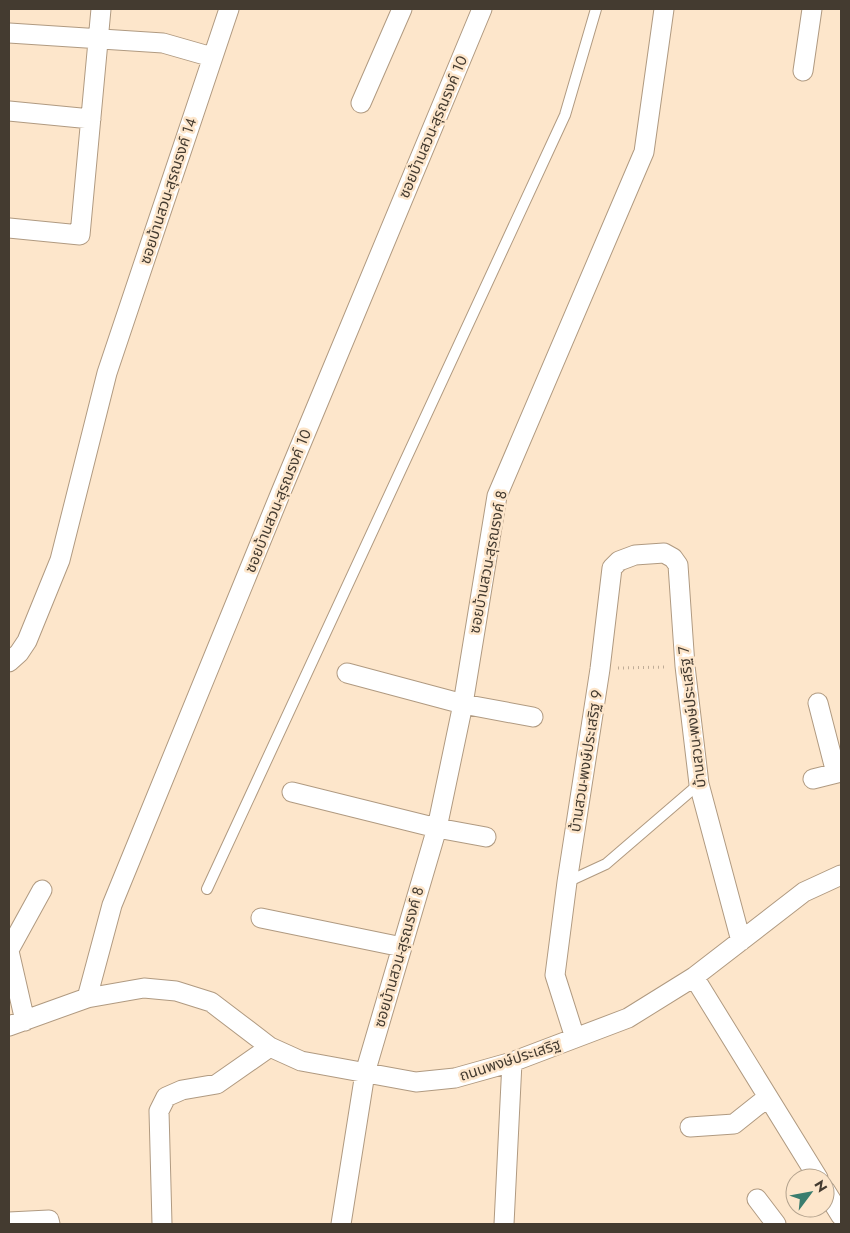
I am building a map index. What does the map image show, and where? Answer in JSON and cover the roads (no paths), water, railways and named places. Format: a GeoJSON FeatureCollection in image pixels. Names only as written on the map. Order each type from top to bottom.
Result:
{"type":"FeatureCollection","features":[{"type":"Feature","properties":{"kind":"street"},"geometry":{"type":"LineString","coordinates":[[9,228],[80,236],[101,9]]}},
{"type":"Feature","properties":{"kind":"street","name":"ซอยบ้านสวน-สุรณรงค์ 14"},"geometry":{"type":"LineString","coordinates":[[9,662],[19,653],[27,641],[60,560],[107,373],[212,57],[230,9]]}},
{"type":"Feature","properties":{"kind":"street"},"geometry":{"type":"LineString","coordinates":[[361,103],[402,9]]}},
{"type":"Feature","properties":{"kind":"street","name":"ซอยบ้านสวน-สุรณรงค์ 10"},"geometry":{"type":"LineString","coordinates":[[87,998],[112,905],[482,9]]}},
{"type":"Feature","properties":{"kind":"street","name":"ซอยบ้านสวน-สุรณรงค์ 8"},"geometry":{"type":"LineString","coordinates":[[341,1224],[365,1073],[437,828],[462,704],[497,496],[644,152],[664,9]]}},
{"type":"Feature","properties":{"kind":"street"},"geometry":{"type":"LineString","coordinates":[[803,71],[812,9]]}},
{"type":"Feature","properties":{"kind":"street"},"geometry":{"type":"LineString","coordinates":[[9,33],[163,44],[212,57]]}},
{"type":"Feature","properties":{"kind":"street"},"geometry":{"type":"LineString","coordinates":[[9,111],[91,119]]}},
{"type":"Feature","properties":{"kind":"street","name":"บ้านสวน-พงษ์ประเสริฐ 9"},"geometry":{"type":"LineString","coordinates":[[575,1038],[555,976],[567,882],[600,669],[612,568],[620,561],[635,555],[664,553],[674,558],[678,565],[679,578]]}},
{"type":"Feature","properties":{"kind":"street","name":"บ้านสวน-พงษ์ประเสริฐ 7"},"geometry":{"type":"LineString","coordinates":[[679,578],[685,666],[698,784],[741,941]]}},
{"type":"Feature","properties":{"kind":"street"},"geometry":{"type":"LineString","coordinates":[[347,674],[462,704],[533,717]]}},
{"type":"Feature","properties":{"kind":"street"},"geometry":{"type":"LineString","coordinates":[[813,779],[839,773],[818,703]]}},
{"type":"Feature","properties":{"kind":"street"},"geometry":{"type":"LineString","coordinates":[[292,792],[437,828],[486,837]]}},
{"type":"Feature","properties":{"kind":"street","name":"ถนนพงษ์ประเสริฐ"},"geometry":{"type":"LineString","coordinates":[[17,1024],[87,998],[144,988],[176,991],[211,1002],[270,1047],[301,1061],[416,1082],[455,1078],[512,1062],[628,1018],[694,977],[804,892],[841,875]]}},
{"type":"Feature","properties":{"kind":"street"},"geometry":{"type":"LineString","coordinates":[[17,1024],[9,951],[42,890]]}},
{"type":"Feature","properties":{"kind":"street"},"geometry":{"type":"LineString","coordinates":[[261,918],[402,947]]}},
{"type":"Feature","properties":{"kind":"street"},"geometry":{"type":"LineString","coordinates":[[694,977],[812,1168]]}},
{"type":"Feature","properties":{"kind":"street"},"geometry":{"type":"LineString","coordinates":[[162,1224],[159,1111],[166,1097],[182,1090],[218,1084],[270,1047]]}},
{"type":"Feature","properties":{"kind":"street"},"geometry":{"type":"LineString","coordinates":[[504,1224],[512,1062]]}},
{"type":"Feature","properties":{"kind":"street"},"geometry":{"type":"LineString","coordinates":[[690,1127],[734,1124],[768,1098]]}},
{"type":"Feature","properties":{"kind":"street"},"geometry":{"type":"LineString","coordinates":[[757,1199],[776,1224]]}},
{"type":"Feature","properties":{"kind":"street"},"geometry":{"type":"LineString","coordinates":[[9,1222],[49,1220],[50,1224]]}},
{"type":"Feature","properties":{"kind":"lane"},"geometry":{"type":"LineString","coordinates":[[207,889],[565,115],[596,9]]}},
{"type":"Feature","properties":{"kind":"lane"},"geometry":{"type":"LineString","coordinates":[[567,882],[606,864],[698,784]]}}]}
